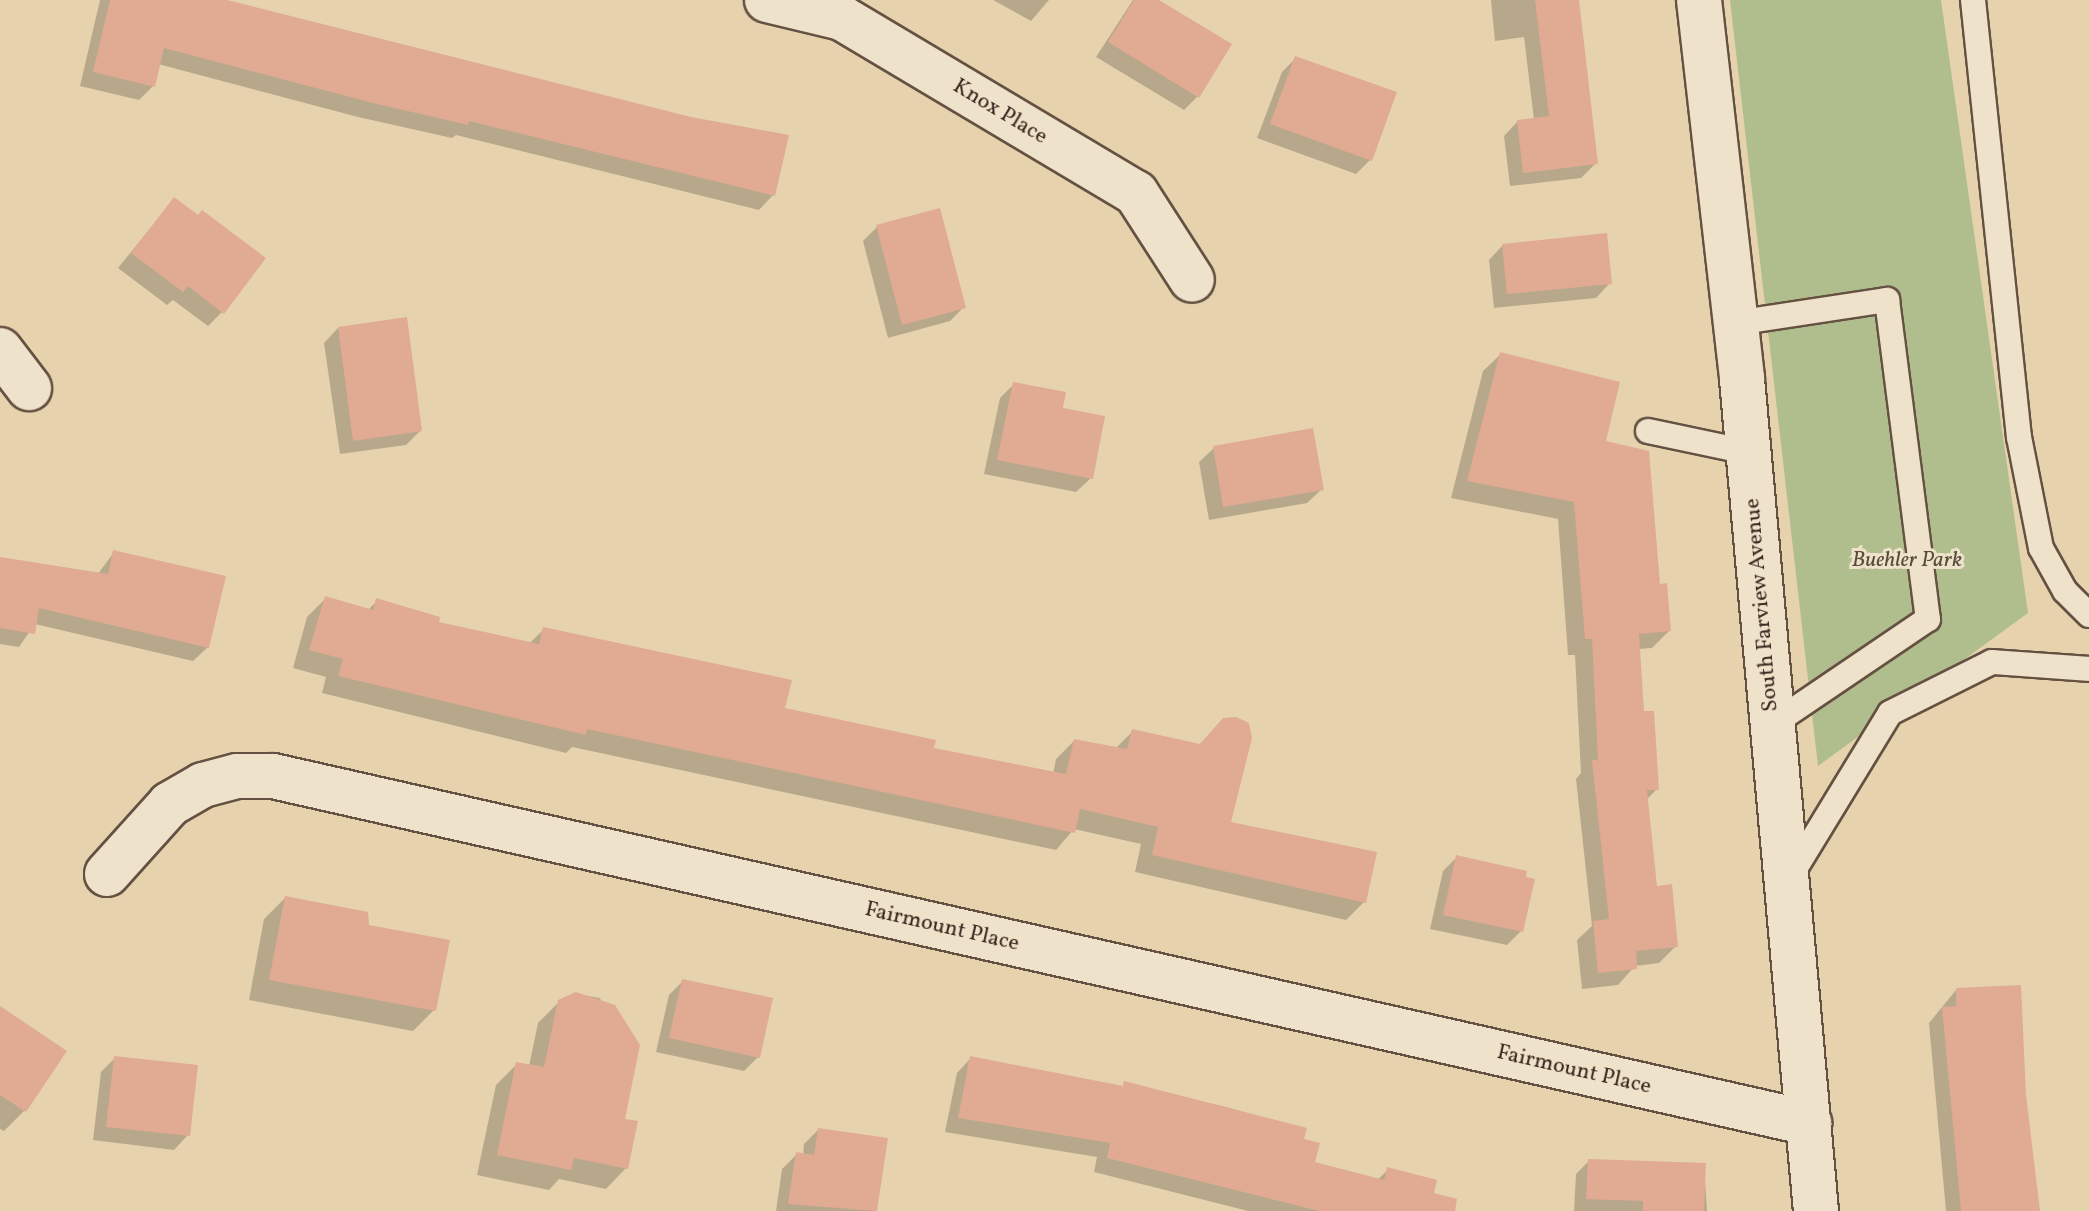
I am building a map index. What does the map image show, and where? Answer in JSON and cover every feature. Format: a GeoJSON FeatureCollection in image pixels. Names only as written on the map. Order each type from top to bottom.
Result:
{"type":"FeatureCollection","features":[{"type":"Feature","properties":{"kind":"street","name":"Knox Place"},"geometry":{"type":"LineString","coordinates":[[767,0],[842,18],[1136,193],[1192,280]]}},
{"type":"Feature","properties":{"kind":"street","name":"South Farview Avenue"},"geometry":{"type":"LineString","coordinates":[[1699,0],[1748,452],[1816,1211]]}},
{"type":"Feature","properties":{"kind":"street"},"geometry":{"type":"LineString","coordinates":[[0,350],[29,388]]}},
{"type":"Feature","properties":{"kind":"street","name":"Fairmount Place"},"geometry":{"type":"LineString","coordinates":[[107,874],[170,804],[203,785],[237,776],[273,776],[1809,1123]]}},
{"type":"Feature","properties":{"kind":"lane"},"geometry":{"type":"LineString","coordinates":[[1973,0],[2019,437],[2041,548],[2065,591],[2089,615]]}},
{"type":"Feature","properties":{"kind":"lane"},"geometry":{"type":"LineString","coordinates":[[1735,323],[1887,300],[1928,619],[1773,724]]}},
{"type":"Feature","properties":{"kind":"lane"},"geometry":{"type":"LineString","coordinates":[[1648,431],[1748,452]]}},
{"type":"Feature","properties":{"kind":"lane"},"geometry":{"type":"LineString","coordinates":[[1787,882],[1890,713],[1992,662],[2089,669]]}},
{"type":"Feature","properties":{"kind":"green space","name":"Buehler Park"},"geometry":{"type":"Polygon","coordinates":[[[1730,0],[1941,0],[2028,613],[1818,766],[1730,0]]]}},
{"type":"Feature","properties":{"kind":"building"},"geometry":{"type":"Polygon","coordinates":[[[110,0],[227,0],[691,117],[789,135],[775,196],[469,121],[468,125],[373,103],[164,48],[155,87],[93,72],[110,0]]]}},
{"type":"Feature","properties":{"kind":"building"},"geometry":{"type":"Polygon","coordinates":[[[1134,0],[1159,0],[1232,44],[1199,98],[1108,42],[1134,0]]]}},
{"type":"Feature","properties":{"kind":"building"},"geometry":{"type":"Polygon","coordinates":[[[1535,0],[1579,0],[1598,164],[1523,173],[1517,120],[1549,116],[1535,0]]]}},
{"type":"Feature","properties":{"kind":"building"},"geometry":{"type":"Polygon","coordinates":[[[1295,56],[1397,92],[1372,161],[1270,124],[1295,56]]]}},
{"type":"Feature","properties":{"kind":"building"},"geometry":{"type":"Polygon","coordinates":[[[174,197],[198,215],[202,210],[266,258],[224,314],[188,286],[183,292],[131,253],[174,197]]]}},
{"type":"Feature","properties":{"kind":"building"},"geometry":{"type":"Polygon","coordinates":[[[940,208],[966,308],[902,325],[876,225],[940,208]]]}},
{"type":"Feature","properties":{"kind":"building"},"geometry":{"type":"Polygon","coordinates":[[[1607,233],[1612,284],[1507,294],[1502,244],[1607,233]]]}},
{"type":"Feature","properties":{"kind":"building"},"geometry":{"type":"Polygon","coordinates":[[[407,317],[422,431],[353,441],[338,327],[407,317]]]}},
{"type":"Feature","properties":{"kind":"building"},"geometry":{"type":"Polygon","coordinates":[[[1500,352],[1620,382],[1606,441],[1649,451],[1660,584],[1667,583],[1671,631],[1639,634],[1644,711],[1654,711],[1659,790],[1647,790],[1657,886],[1672,884],[1678,947],[1636,951],[1637,969],[1598,973],[1593,921],[1609,919],[1592,760],[1598,760],[1592,639],[1585,639],[1574,502],[1467,481],[1500,352]]]}},
{"type":"Feature","properties":{"kind":"building"},"geometry":{"type":"Polygon","coordinates":[[[1013,382],[1066,392],[1063,408],[1105,416],[1093,479],[997,460],[1013,382]]]}},
{"type":"Feature","properties":{"kind":"building"},"geometry":{"type":"Polygon","coordinates":[[[1313,428],[1324,490],[1223,507],[1213,446],[1313,428]]]}},
{"type":"Feature","properties":{"kind":"building"},"geometry":{"type":"Polygon","coordinates":[[[113,550],[226,576],[209,648],[39,608],[35,634],[0,628],[0,557],[108,574],[113,550]]]}},
{"type":"Feature","properties":{"kind":"building"},"geometry":{"type":"Polygon","coordinates":[[[325,596],[373,610],[376,598],[440,617],[439,622],[539,644],[543,627],[792,680],[785,708],[936,740],[934,748],[1066,774],[1074,739],[1127,749],[1132,729],[1200,744],[1223,718],[1236,717],[1249,723],[1252,738],[1231,822],[1377,852],[1366,903],[1152,855],[1158,827],[1080,809],[1075,833],[587,729],[586,735],[338,676],[343,659],[309,650],[325,596]]]}},
{"type":"Feature","properties":{"kind":"building"},"geometry":{"type":"Polygon","coordinates":[[[1456,855],[1527,871],[1526,877],[1535,879],[1523,932],[1443,915],[1456,855]]]}},
{"type":"Feature","properties":{"kind":"building"},"geometry":{"type":"Polygon","coordinates":[[[285,896],[368,912],[369,925],[450,940],[436,1011],[269,980],[285,896]]]}},
{"type":"Feature","properties":{"kind":"building"},"geometry":{"type":"Polygon","coordinates":[[[682,979],[773,998],[760,1058],[669,1038],[682,979]]]}},
{"type":"Feature","properties":{"kind":"building"},"geometry":{"type":"Polygon","coordinates":[[[2021,985],[2026,1095],[2040,1211],[1961,1211],[1942,1007],[1956,1006],[1956,988],[2021,985]]]}},
{"type":"Feature","properties":{"kind":"building"},"geometry":{"type":"Polygon","coordinates":[[[576,992],[615,1005],[640,1045],[625,1119],[638,1121],[628,1169],[574,1158],[571,1170],[497,1155],[516,1062],[544,1067],[558,1000],[576,992]]]}},
{"type":"Feature","properties":{"kind":"building"},"geometry":{"type":"Polygon","coordinates":[[[0,1006],[67,1051],[26,1112],[0,1095],[0,1006]]]}},
{"type":"Feature","properties":{"kind":"building"},"geometry":{"type":"Polygon","coordinates":[[[114,1056],[198,1065],[190,1136],[106,1127],[114,1056]]]}},
{"type":"Feature","properties":{"kind":"building"},"geometry":{"type":"Polygon","coordinates":[[[970,1056],[1123,1086],[1124,1081],[1307,1128],[1304,1139],[1320,1143],[1315,1162],[1384,1180],[1387,1167],[1437,1180],[1434,1193],[1457,1199],[1455,1211],[1319,1211],[1107,1158],[1110,1143],[958,1118],[970,1056]]]}},
{"type":"Feature","properties":{"kind":"building"},"geometry":{"type":"Polygon","coordinates":[[[818,1128],[888,1138],[877,1211],[788,1204],[796,1152],[814,1155],[818,1128]]]}},
{"type":"Feature","properties":{"kind":"building"},"geometry":{"type":"Polygon","coordinates":[[[1588,1159],[1706,1163],[1704,1211],[1643,1211],[1643,1201],[1586,1199],[1588,1159]]]}}]}
